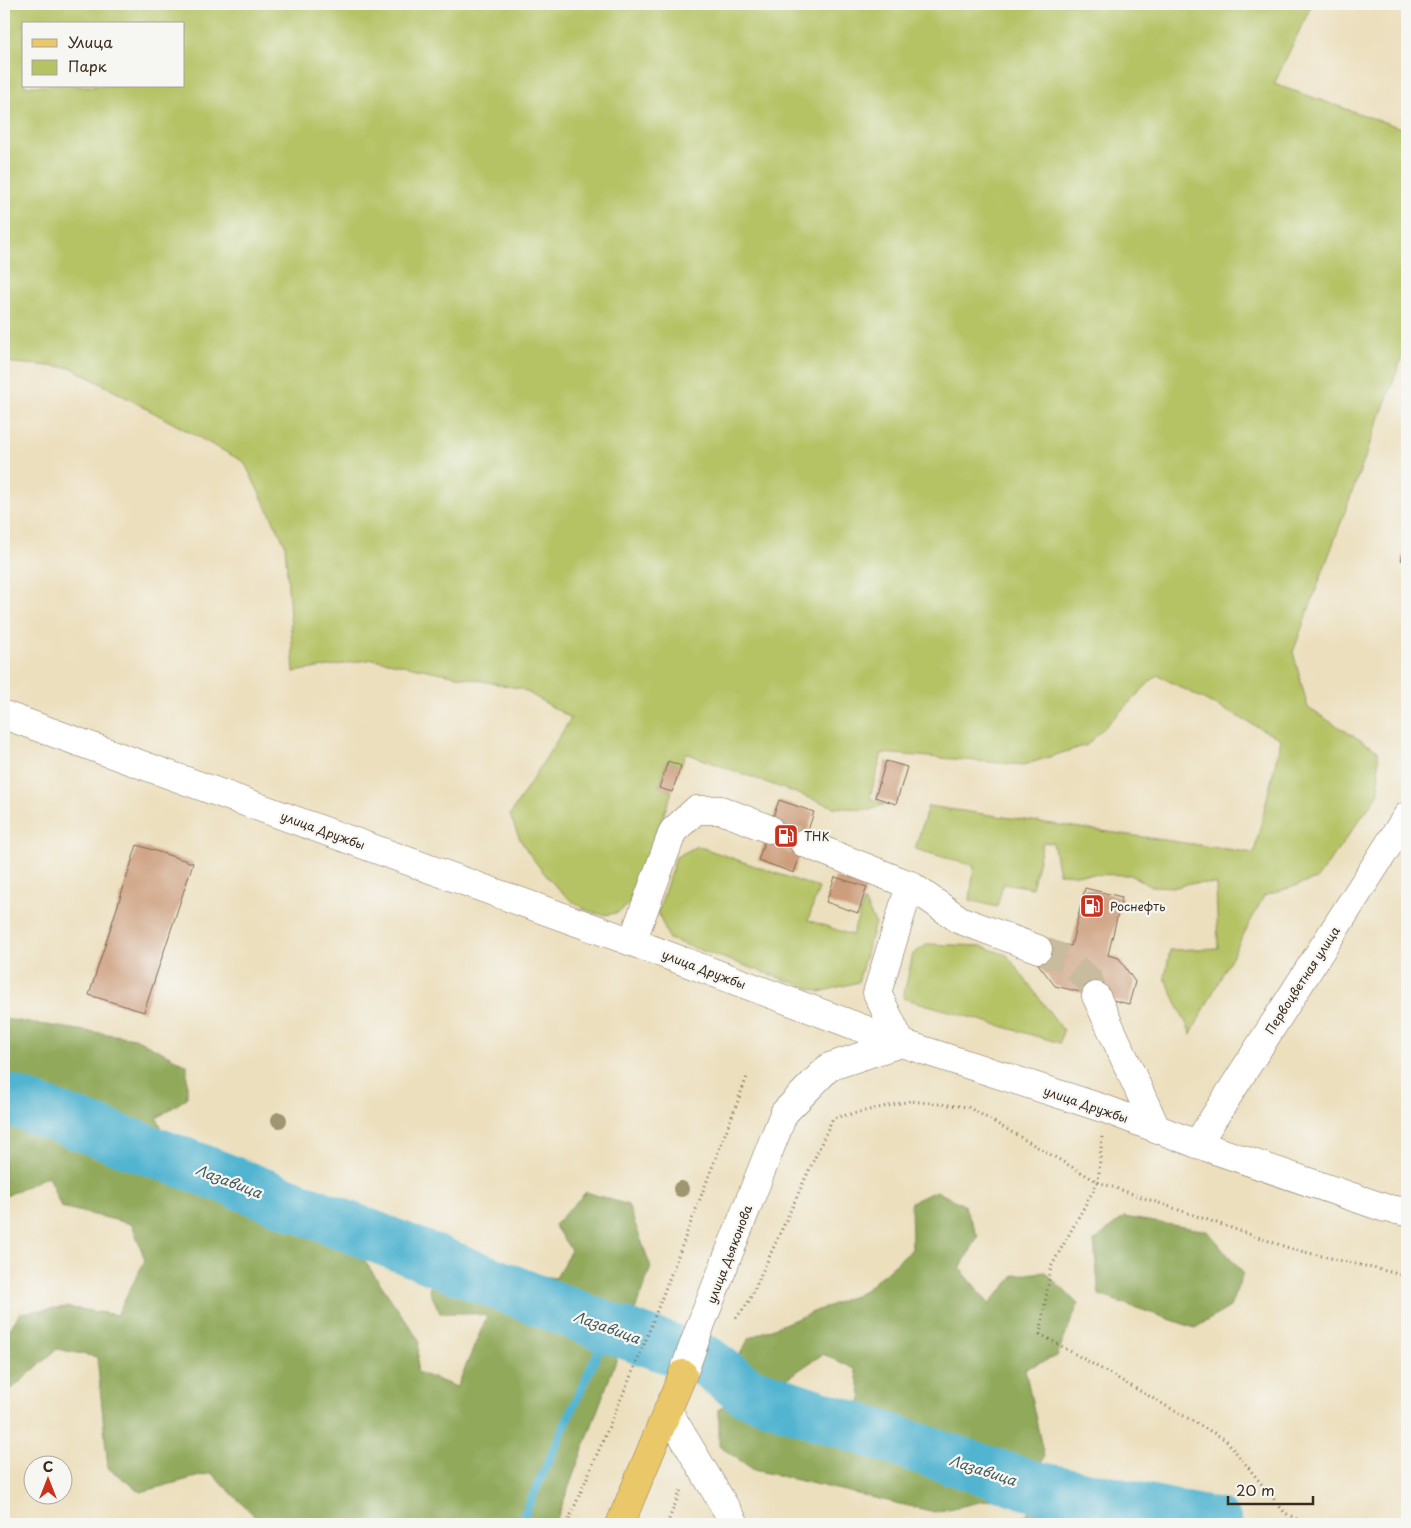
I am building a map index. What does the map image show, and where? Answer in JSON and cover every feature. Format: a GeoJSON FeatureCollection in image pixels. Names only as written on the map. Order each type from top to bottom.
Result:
{"type":"FeatureCollection","features":[{"type":"Feature","properties":{"kind":"main road","name":"улица Дьяконова"},"geometry":{"type":"LineString","coordinates":[[620,1524],[683,1374]]}},
{"type":"Feature","properties":{"kind":"street","name":"улица Дружбы"},"geometry":{"type":"LineString","coordinates":[[4,715],[632,942],[901,1043],[1105,1109],[1157,1130],[1385,1208],[1407,1212]]}},
{"type":"Feature","properties":{"kind":"street"},"geometry":{"type":"LineString","coordinates":[[632,942],[673,830],[696,810],[721,810],[769,829]]}},
{"type":"Feature","properties":{"kind":"street","name":"Первоцветная улица"},"geometry":{"type":"LineString","coordinates":[[1197,1144],[1407,816]]}},
{"type":"Feature","properties":{"kind":"street"},"geometry":{"type":"LineString","coordinates":[[804,843],[910,885],[960,920],[1038,949]]}},
{"type":"Feature","properties":{"kind":"street"},"geometry":{"type":"LineString","coordinates":[[901,1043],[877,993],[910,885]]}},
{"type":"Feature","properties":{"kind":"street"},"geometry":{"type":"LineString","coordinates":[[1096,996],[1157,1130]]}},
{"type":"Feature","properties":{"kind":"street","name":"улица Дьяконова"},"geometry":{"type":"LineString","coordinates":[[683,1374],[784,1113],[830,1067],[901,1043]]}},
{"type":"Feature","properties":{"kind":"street"},"geometry":{"type":"LineString","coordinates":[[668,1411],[735,1524]]}},
{"type":"Feature","properties":{"kind":"path"},"geometry":{"type":"LineString","coordinates":[[567,1524],[640,1357],[746,1077]]}},
{"type":"Feature","properties":{"kind":"path"},"geometry":{"type":"LineString","coordinates":[[736,1318],[748,1303],[833,1118],[910,1101],[968,1106],[1098,1182],[1292,1249],[1407,1276]]}},
{"type":"Feature","properties":{"kind":"path"},"geometry":{"type":"LineString","coordinates":[[1105,1109],[1098,1182],[1052,1267],[1040,1334],[1226,1440],[1285,1512],[1306,1524]]}},
{"type":"Feature","properties":{"kind":"green space"},"geometry":{"type":"Polygon","coordinates":[[[4,4],[1312,4],[1274,84],[1407,130],[1407,344],[1293,652],[1308,708],[1378,751],[1379,793],[1317,879],[1264,896],[1191,1034],[1165,978],[1170,950],[1218,948],[1216,884],[1190,883],[1177,887],[1150,886],[1131,875],[1059,874],[1053,843],[1043,842],[1032,888],[1003,883],[997,907],[970,900],[974,866],[915,849],[928,806],[1254,853],[1281,739],[1157,675],[1087,745],[1024,765],[882,753],[870,798],[885,804],[870,810],[834,807],[686,753],[681,766],[667,761],[659,787],[672,792],[631,902],[615,913],[602,915],[589,911],[576,904],[563,893],[531,857],[516,831],[510,815],[571,718],[522,689],[373,659],[294,672],[285,544],[244,462],[72,368],[4,362],[4,4]]]}},
{"type":"Feature","properties":{"kind":"green space"},"geometry":{"type":"Polygon","coordinates":[[[697,846],[819,888],[808,920],[852,935],[864,901],[875,923],[858,982],[820,992],[669,939],[658,912],[676,857],[697,846]]]}},
{"type":"Feature","properties":{"kind":"green space"},"geometry":{"type":"Polygon","coordinates":[[[928,944],[981,946],[1007,955],[1063,1030],[1060,1043],[903,998],[913,954],[928,944]]]}},
{"type":"Feature","properties":{"kind":"green space"},"geometry":{"type":"Polygon","coordinates":[[[4,1019],[135,1038],[187,1065],[187,1098],[157,1118],[188,1184],[362,1257],[419,1340],[417,1372],[457,1387],[487,1316],[471,1313],[440,1313],[429,1289],[447,1257],[487,1269],[556,1278],[571,1250],[554,1225],[586,1192],[628,1205],[651,1267],[555,1524],[263,1524],[211,1473],[141,1492],[108,1468],[97,1357],[57,1349],[4,1396],[4,1338],[20,1313],[66,1307],[117,1315],[145,1260],[132,1224],[61,1207],[48,1176],[4,1197],[4,1019]]]}},
{"type":"Feature","properties":{"kind":"green space"},"geometry":{"type":"Polygon","coordinates":[[[936,1191],[964,1205],[978,1237],[960,1268],[989,1304],[1015,1275],[1045,1272],[1078,1304],[1057,1356],[1025,1369],[1044,1457],[1025,1492],[935,1512],[754,1470],[719,1446],[719,1409],[738,1399],[839,1432],[862,1398],[855,1369],[823,1354],[784,1380],[755,1384],[737,1360],[749,1338],[863,1292],[912,1249],[911,1202],[936,1191]]]}},
{"type":"Feature","properties":{"kind":"green space"},"geometry":{"type":"Polygon","coordinates":[[[1124,1217],[1208,1231],[1243,1273],[1230,1307],[1195,1328],[1099,1295],[1094,1241],[1124,1217]]]}},
{"type":"Feature","properties":{"kind":"green space"},"geometry":{"type":"Polygon","coordinates":[[[1044,1496],[1078,1512],[1125,1517],[1144,1524],[966,1524],[972,1522],[1019,1521],[1044,1496]]]}},
{"type":"Feature","properties":{"kind":"building"},"geometry":{"type":"Polygon","coordinates":[[[1407,543],[1407,562],[1401,560],[1407,543]]]}},
{"type":"Feature","properties":{"kind":"building"},"geometry":{"type":"Polygon","coordinates":[[[668,761],[681,766],[672,792],[659,788],[668,761]]]}},
{"type":"Feature","properties":{"kind":"building"},"geometry":{"type":"Polygon","coordinates":[[[886,761],[907,767],[896,804],[875,797],[886,761]]]}},
{"type":"Feature","properties":{"kind":"building","name":"ТНК"},"geometry":{"type":"Polygon","coordinates":[[[779,800],[814,812],[794,873],[758,860],[779,800]]]}},
{"type":"Feature","properties":{"kind":"building"},"geometry":{"type":"Polygon","coordinates":[[[137,845],[193,863],[144,1012],[89,995],[137,845]]]}},
{"type":"Feature","properties":{"kind":"building"},"geometry":{"type":"Polygon","coordinates":[[[835,877],[867,887],[858,913],[826,902],[835,877]]]}},
{"type":"Feature","properties":{"kind":"building"},"geometry":{"type":"Polygon","coordinates":[[[1085,888],[1122,897],[1108,955],[1119,958],[1135,982],[1129,1004],[1055,986],[1035,960],[1040,939],[1071,946],[1085,888]]]}},
{"type":"Feature","properties":{"kind":"waterway","name":"Лазавица"},"geometry":{"type":"LineString","coordinates":[[4,1098],[198,1168],[609,1328],[706,1361],[746,1391],[1029,1485],[1217,1524]]}},
{"type":"Feature","properties":{"kind":"waterway"},"geometry":{"type":"LineString","coordinates":[[520,1524],[609,1328]]}},
{"type":"Feature","properties":{"kind":"tunnel"},"geometry":{"type":"LineString","coordinates":[[769,829],[804,843]]}},
{"type":"Feature","properties":{"kind":"tunnel"},"geometry":{"type":"LineString","coordinates":[[1038,949],[1065,959],[1089,980],[1096,996]]}},
{"type":"Feature","properties":{"kind":"place","name":"ТНК"},"geometry":{"type":"Point","coordinates":[786,836]}},
{"type":"Feature","properties":{"kind":"place","name":"Роснефть"},"geometry":{"type":"Point","coordinates":[1092,906]}}]}
